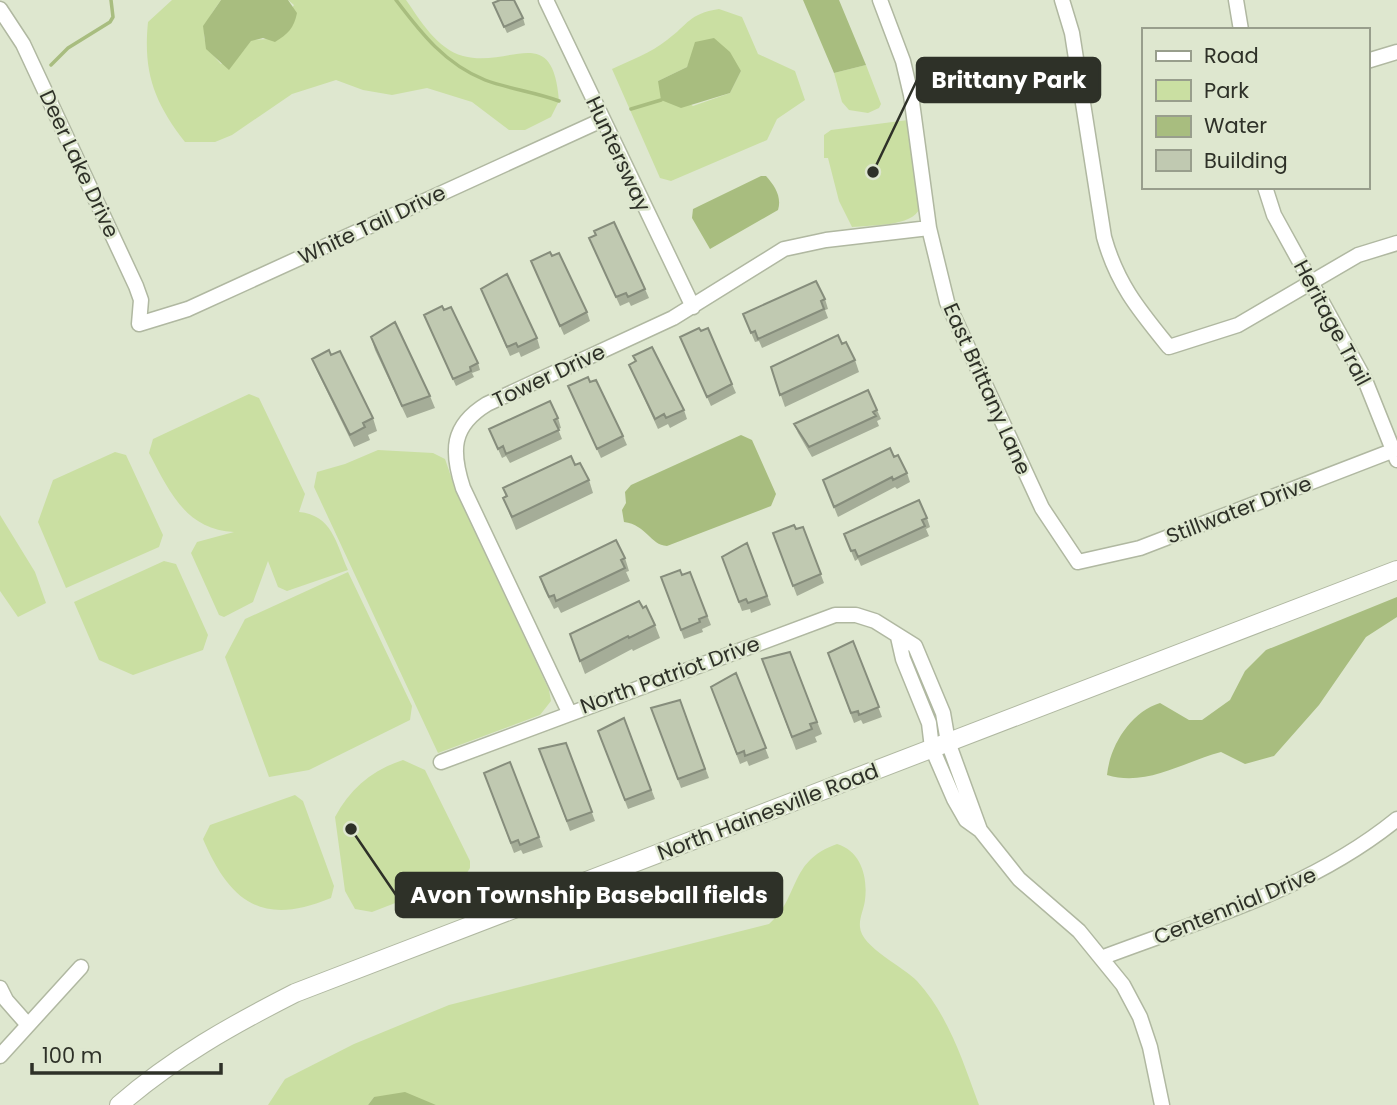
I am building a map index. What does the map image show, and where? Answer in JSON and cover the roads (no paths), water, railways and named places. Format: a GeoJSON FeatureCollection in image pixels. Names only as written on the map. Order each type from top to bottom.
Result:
{"type":"FeatureCollection","features":[{"type":"Feature","properties":{"kind":"main road","name":"North Hainesville Road"},"geometry":{"type":"LineString","coordinates":[[119,1105],[155,1073],[222,1031],[295,993],[1397,570]]}},
{"type":"Feature","properties":{"kind":"street","name":"Huntersway"},"geometry":{"type":"LineString","coordinates":[[546,0],[693,307]]}},
{"type":"Feature","properties":{"kind":"street","name":"East Brittany Lane"},"geometry":{"type":"LineString","coordinates":[[880,0],[903,61],[911,95],[929,228],[947,302],[1042,508],[1078,562]]}},
{"type":"Feature","properties":{"kind":"street"},"geometry":{"type":"LineString","coordinates":[[1062,0],[1072,33],[1104,237],[1122,286],[1169,347],[1247,320],[1358,255],[1397,243]]}},
{"type":"Feature","properties":{"kind":"street"},"geometry":{"type":"LineString","coordinates":[[1236,0],[1241,28]]}},
{"type":"Feature","properties":{"kind":"street","name":"Deer Lake Drive"},"geometry":{"type":"LineString","coordinates":[[0,9],[23,44],[136,286],[141,300],[139,324]]}},
{"type":"Feature","properties":{"kind":"street"},"geometry":{"type":"LineString","coordinates":[[1369,60],[1397,52]]}},
{"type":"Feature","properties":{"kind":"street","name":"White Tail Drive"},"geometry":{"type":"LineString","coordinates":[[139,324],[188,309],[602,120]]}},
{"type":"Feature","properties":{"kind":"street","name":"Heritage Trail"},"geometry":{"type":"LineString","coordinates":[[1266,189],[1274,215],[1365,380],[1396,453]]}},
{"type":"Feature","properties":{"kind":"street","name":"Tower Drive"},"geometry":{"type":"LineString","coordinates":[[569,712],[468,502],[454,462],[456,442],[472,413],[693,307],[784,249],[815,242],[929,228]]}},
{"type":"Feature","properties":{"kind":"street","name":"Stillwater Drive"},"geometry":{"type":"LineString","coordinates":[[1078,562],[1140,548],[1396,453]]}},
{"type":"Feature","properties":{"kind":"street","name":"North Patriot Drive"},"geometry":{"type":"LineString","coordinates":[[441,762],[569,712],[835,615],[856,615],[875,621],[898,637],[903,659],[940,745],[960,811],[970,825],[980,830],[1018,879],[1079,931],[1123,985],[1140,1017],[1162,1105]]}},
{"type":"Feature","properties":{"kind":"street","name":"Centennial Drive"},"geometry":{"type":"LineString","coordinates":[[1101,958],[1284,889],[1333,865],[1397,819]]}},
{"type":"Feature","properties":{"kind":"street"},"geometry":{"type":"LineString","coordinates":[[0,1056],[81,967]]}},
{"type":"Feature","properties":{"kind":"street"},"geometry":{"type":"LineString","coordinates":[[0,988],[6,1000],[28,1025]]}},
{"type":"Feature","properties":{"kind":"water"},"geometry":{"type":"Polygon","coordinates":[[[221,0],[288,0],[297,13],[292,27],[284,36],[275,42],[263,38],[251,41],[229,70],[206,49],[203,26],[221,0]]]}},
{"type":"Feature","properties":{"kind":"water"},"geometry":{"type":"Polygon","coordinates":[[[803,0],[839,0],[866,65],[834,73],[803,0]]]}},
{"type":"Feature","properties":{"kind":"water"},"geometry":{"type":"Polygon","coordinates":[[[714,38],[730,52],[741,71],[730,93],[681,108],[661,100],[658,81],[687,67],[695,42],[714,38]]]}},
{"type":"Feature","properties":{"kind":"water"},"geometry":{"type":"Polygon","coordinates":[[[766,176],[775,188],[779,201],[778,210],[710,249],[692,218],[693,209],[766,176]]]}},
{"type":"Feature","properties":{"kind":"water"},"geometry":{"type":"Polygon","coordinates":[[[741,435],[752,440],[776,494],[771,506],[667,546],[656,542],[638,527],[624,522],[622,510],[626,503],[625,492],[631,485],[741,435]]]}},
{"type":"Feature","properties":{"kind":"water"},"geometry":{"type":"Polygon","coordinates":[[[1397,597],[1397,617],[1366,637],[1319,705],[1274,756],[1245,764],[1221,752],[1151,776],[1122,778],[1107,775],[1117,741],[1131,722],[1150,707],[1160,703],[1189,720],[1202,720],[1230,700],[1245,671],[1266,650],[1397,597]]]}},
{"type":"Feature","properties":{"kind":"water"},"geometry":{"type":"Polygon","coordinates":[[[405,1092],[436,1105],[368,1105],[374,1097],[405,1092]]]}},
{"type":"Feature","properties":{"kind":"waterway"},"geometry":{"type":"LineString","coordinates":[[51,65],[68,48],[110,22],[113,17],[111,0]]}},
{"type":"Feature","properties":{"kind":"waterway"},"geometry":{"type":"LineString","coordinates":[[396,0],[425,36],[458,65],[485,80],[559,101]]}},
{"type":"Feature","properties":{"kind":"waterway"},"geometry":{"type":"LineString","coordinates":[[631,109],[661,100]]}},
{"type":"Feature","properties":{"kind":"place","name":"Brittany Park"},"geometry":{"type":"Point","coordinates":[873,172]}},
{"type":"Feature","properties":{"kind":"place","name":"Avon Township Baseball fields"},"geometry":{"type":"Point","coordinates":[351,829]}}]}
